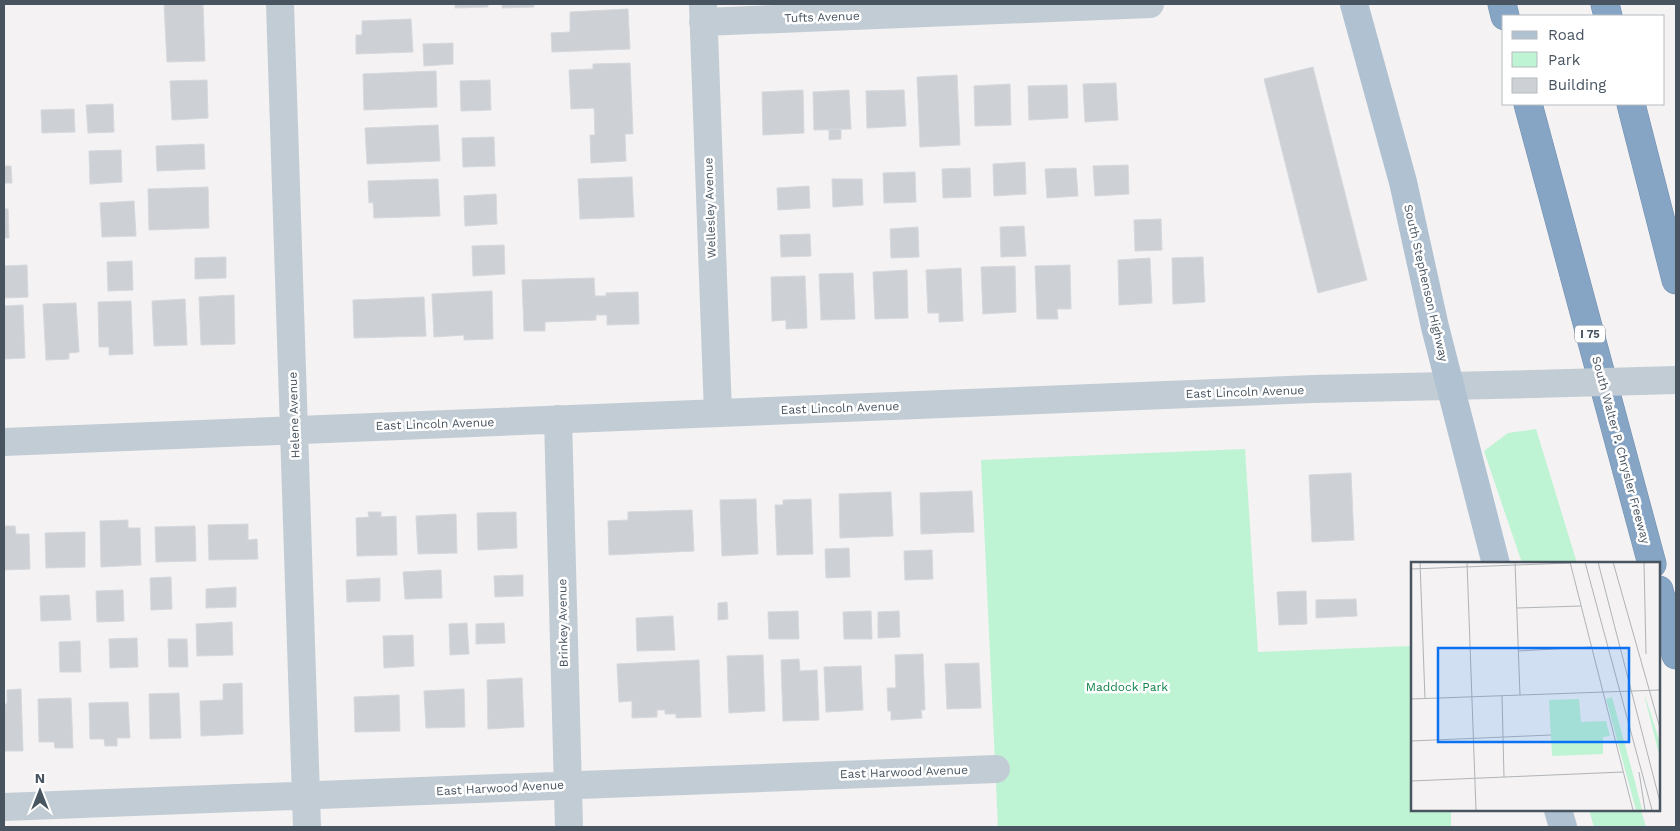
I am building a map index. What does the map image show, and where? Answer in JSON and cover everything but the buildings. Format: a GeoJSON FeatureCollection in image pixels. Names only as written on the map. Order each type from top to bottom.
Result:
{"type":"FeatureCollection","features":[{"type":"Feature","properties":{"kind":"highway","name":"South Walter P. Chrysler Freeway"},"geometry":{"type":"LineString","coordinates":[[1528,105],[1651,562]]}},
{"type":"Feature","properties":{"kind":"highway"},"geometry":{"type":"LineString","coordinates":[[1631,105],[1676,280]]}},
{"type":"Feature","properties":{"kind":"highway"},"geometry":{"type":"LineString","coordinates":[[1660,594],[1676,655]]}},
{"type":"Feature","properties":{"kind":"main road","name":"South Stephenson Highway"},"geometry":{"type":"LineString","coordinates":[[1354,4],[1402,182],[1435,327],[1495,562]]}},
{"type":"Feature","properties":{"kind":"main road"},"geometry":{"type":"LineString","coordinates":[[1558,811],[1563,827]]}},
{"type":"Feature","properties":{"kind":"street","name":"Helene Avenue"},"geometry":{"type":"LineString","coordinates":[[280,4],[307,827]]}},
{"type":"Feature","properties":{"kind":"street","name":"Tufts Avenue"},"geometry":{"type":"LineString","coordinates":[[703,13],[1150,4]]}},
{"type":"Feature","properties":{"kind":"street","name":"Wellesley Avenue"},"geometry":{"type":"LineString","coordinates":[[703,13],[718,413]]}},
{"type":"Feature","properties":{"kind":"street","name":"East Lincoln Avenue"},"geometry":{"type":"LineString","coordinates":[[4,442],[1312,390],[1676,380]]}},
{"type":"Feature","properties":{"kind":"street","name":"Brinkey Avenue"},"geometry":{"type":"LineString","coordinates":[[558,419],[569,827]]}},
{"type":"Feature","properties":{"kind":"street","name":"East Harwood Avenue"},"geometry":{"type":"LineString","coordinates":[[4,808],[568,784],[996,769]]}},
{"type":"Feature","properties":{"kind":"green space"},"geometry":{"type":"Polygon","coordinates":[[[1536,429],[1577,562],[1522,562],[1484,451],[1508,433],[1536,429]]]}},
{"type":"Feature","properties":{"kind":"green space","name":"Maddock Park"},"geometry":{"type":"Polygon","coordinates":[[[1245,449],[1258,652],[1411,646],[1411,811],[1451,811],[1451,827],[998,827],[981,460],[1245,449]]]}},
{"type":"Feature","properties":{"kind":"green space"},"geometry":{"type":"Polygon","coordinates":[[[1589,811],[1641,811],[1646,827],[1594,827],[1589,811]]]}}]}
